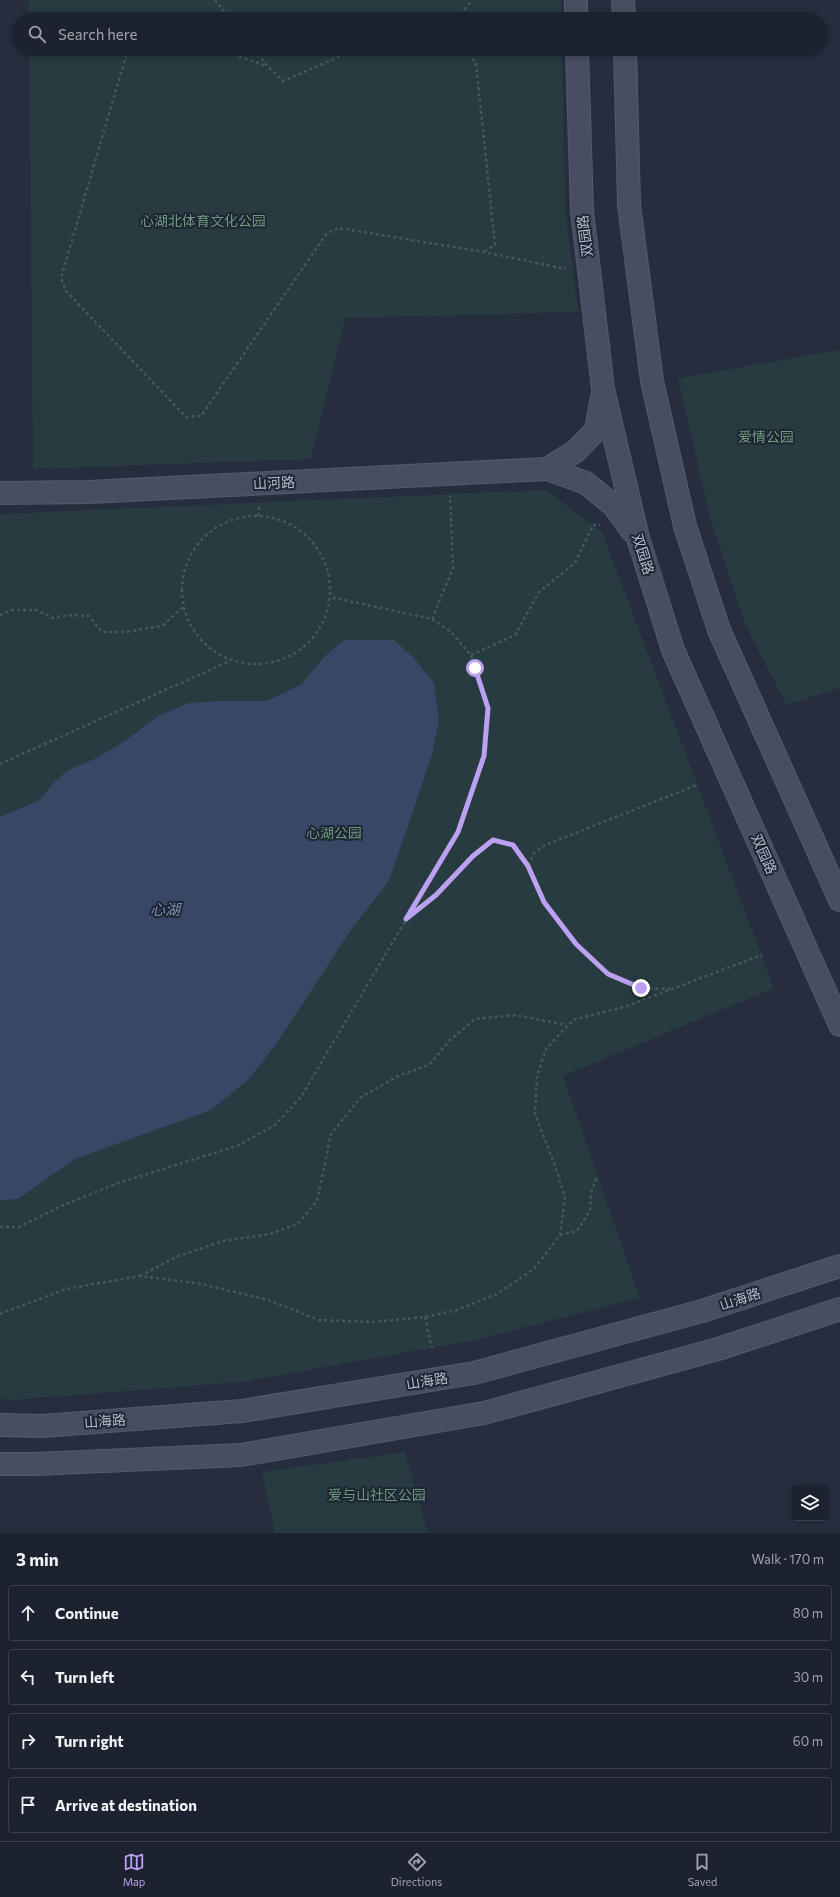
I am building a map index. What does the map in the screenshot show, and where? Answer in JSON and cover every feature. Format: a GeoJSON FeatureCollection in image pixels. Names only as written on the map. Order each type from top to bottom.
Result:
{"type":"FeatureCollection","features":[{"type":"Feature","properties":{"kind":"street"},"geometry":{"type":"LineString","coordinates":[[576,0],[576,12]]}},
{"type":"Feature","properties":{"kind":"street"},"geometry":{"type":"LineString","coordinates":[[623,0],[624,12]]}},
{"type":"Feature","properties":{"kind":"street","name":"双园路"},"geometry":{"type":"LineString","coordinates":[[577,56],[582,211],[603,389],[638,538],[673,650],[840,1025]]}},
{"type":"Feature","properties":{"kind":"street"},"geometry":{"type":"LineString","coordinates":[[624,56],[629,205],[652,381],[685,526],[719,630],[840,900]]}},
{"type":"Feature","properties":{"kind":"street"},"geometry":{"type":"LineString","coordinates":[[547,469],[576,451],[596,430],[603,389]]}},
{"type":"Feature","properties":{"kind":"street"},"geometry":{"type":"LineString","coordinates":[[547,469],[586,483],[614,506],[638,538]]}},
{"type":"Feature","properties":{"kind":"street","name":"山河路"},"geometry":{"type":"LineString","coordinates":[[0,493],[96,491],[547,469]]}},
{"type":"Feature","properties":{"kind":"street","name":"山海路"},"geometry":{"type":"LineString","coordinates":[[0,1425],[42,1426],[242,1411],[474,1373],[702,1311],[840,1266]]}},
{"type":"Feature","properties":{"kind":"street"},"geometry":{"type":"LineString","coordinates":[[0,1464],[35,1464],[241,1455],[484,1413],[718,1349],[840,1309]]}},
{"type":"Feature","properties":{"kind":"path"},"geometry":{"type":"LineString","coordinates":[[215,0],[224,12]]}},
{"type":"Feature","properties":{"kind":"path"},"geometry":{"type":"LineString","coordinates":[[463,12],[472,0]]}},
{"type":"Feature","properties":{"kind":"path"},"geometry":{"type":"LineString","coordinates":[[126,56],[61,278],[66,291],[186,417],[201,416],[327,233],[339,228],[484,252],[573,270]]}},
{"type":"Feature","properties":{"kind":"path"},"geometry":{"type":"LineString","coordinates":[[237,56],[267,66]]}},
{"type":"Feature","properties":{"kind":"path"},"geometry":{"type":"LineString","coordinates":[[259,56],[267,66],[283,81],[341,56]]}},
{"type":"Feature","properties":{"kind":"path"},"geometry":{"type":"LineString","coordinates":[[470,56],[476,63],[495,245],[484,252]]}},
{"type":"Feature","properties":{"kind":"path"},"geometry":{"type":"LineString","coordinates":[[432,619],[452,568],[449,494]]}},
{"type":"Feature","properties":{"kind":"path"},"geometry":{"type":"LineString","coordinates":[[258,516],[259,502]]}},
{"type":"Feature","properties":{"kind":"path"},"geometry":{"type":"LineString","coordinates":[[258,516],[276,518],[298,528],[315,544],[327,566],[331,589],[330,597],[328,612],[317,634],[300,651],[278,661],[254,665],[231,660],[210,648],[199,637],[194,631],[183,607],[182,581],[190,557],[205,536],[227,522],[258,516]]}},
{"type":"Feature","properties":{"kind":"path"},"geometry":{"type":"LineString","coordinates":[[471,655],[516,635],[539,592],[575,563],[593,525],[608,525]]}},
{"type":"Feature","properties":{"kind":"path"},"geometry":{"type":"LineString","coordinates":[[0,1227],[19,1227],[59,1207],[118,1183],[237,1146],[275,1125],[301,1096],[458,832],[484,756],[488,708],[471,655],[451,632],[432,619],[330,597]]}},
{"type":"Feature","properties":{"kind":"path"},"geometry":{"type":"LineString","coordinates":[[0,615],[12,610],[36,610],[53,618],[69,615],[89,616],[102,632],[126,632],[162,626],[183,607]]}},
{"type":"Feature","properties":{"kind":"path"},"geometry":{"type":"LineString","coordinates":[[0,764],[231,660]]}},
{"type":"Feature","properties":{"kind":"path"},"geometry":{"type":"LineString","coordinates":[[528,866],[534,853],[545,845],[698,785]]}},
{"type":"Feature","properties":{"kind":"path"},"geometry":{"type":"LineString","coordinates":[[406,919],[436,895],[473,856],[493,840],[513,845],[528,866],[544,902],[576,944],[608,974],[641,988],[673,989]]}},
{"type":"Feature","properties":{"kind":"path"},"geometry":{"type":"LineString","coordinates":[[140,1276],[201,1284],[261,1298],[319,1320],[374,1322],[425,1317],[457,1310],[497,1294],[534,1269],[560,1235],[565,1197],[554,1163],[535,1114],[537,1076],[546,1049],[566,1025],[573,1020],[627,1006],[762,955]]}},
{"type":"Feature","properties":{"kind":"path"},"geometry":{"type":"LineString","coordinates":[[0,1314],[66,1289],[140,1276],[176,1258],[223,1241],[270,1234],[298,1224],[317,1200],[332,1134],[361,1097],[400,1075],[429,1064],[450,1040],[475,1019],[515,1015],[566,1025]]}},
{"type":"Feature","properties":{"kind":"path"},"geometry":{"type":"LineString","coordinates":[[560,1235],[577,1231],[590,1211],[591,1193],[598,1176]]}},
{"type":"Feature","properties":{"kind":"path"},"geometry":{"type":"LineString","coordinates":[[425,1317],[432,1348]]}},
{"type":"Feature","properties":{"kind":"green space"},"geometry":{"type":"Polygon","coordinates":[[[28,0],[561,0],[561,12],[29,12],[28,0]]]}},
{"type":"Feature","properties":{"kind":"green space","name":"心湖北体育文化公园"},"geometry":{"type":"Polygon","coordinates":[[[29,56],[562,56],[565,208],[578,312],[345,318],[311,459],[33,469],[29,56]]]}},
{"type":"Feature","properties":{"kind":"green space","name":"爱情公园"},"geometry":{"type":"Polygon","coordinates":[[[840,350],[840,688],[786,705],[745,624],[710,517],[678,378],[840,350]]]}},
{"type":"Feature","properties":{"kind":"green space","name":"心湖公园"},"geometry":{"type":"Polygon","coordinates":[[[546,490],[602,532],[774,988],[563,1076],[640,1298],[475,1340],[241,1382],[14,1400],[0,1399],[0,514],[546,490]]]}},
{"type":"Feature","properties":{"kind":"green space","name":"爱与山社区公园"},"geometry":{"type":"Polygon","coordinates":[[[405,1452],[428,1533],[275,1533],[262,1472],[405,1452]]]}},
{"type":"Feature","properties":{"kind":"water","name":"心湖"},"geometry":{"type":"Polygon","coordinates":[[[344,640],[394,640],[413,657],[434,683],[439,720],[432,755],[389,881],[353,927],[276,1044],[248,1080],[211,1110],[75,1159],[18,1199],[0,1200],[0,817],[40,800],[52,784],[68,770],[97,758],[128,739],[158,716],[189,703],[267,701],[302,684],[324,657],[344,640]]]}},
{"type":"Feature","properties":{"kind":"route"},"geometry":{"type":"LineString","coordinates":[[475,668],[488,708],[484,756],[458,832],[406,919],[436,895],[473,856],[493,840],[513,845],[528,866],[544,902],[576,944],[608,974],[641,988]]}}]}
